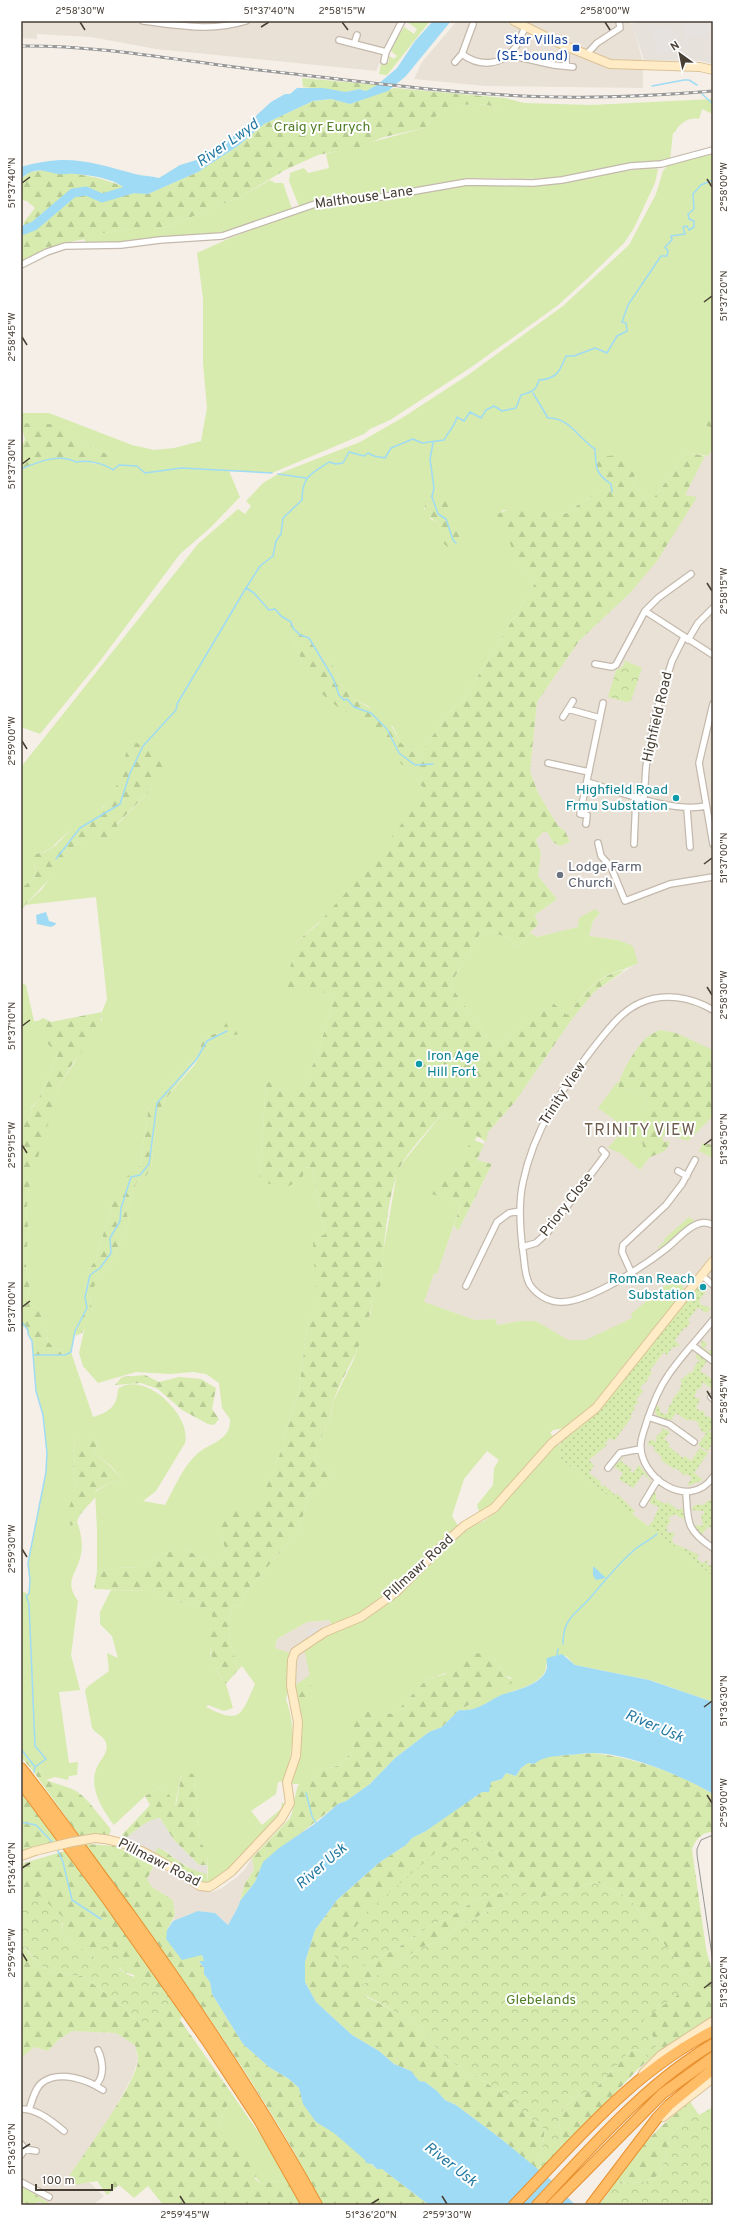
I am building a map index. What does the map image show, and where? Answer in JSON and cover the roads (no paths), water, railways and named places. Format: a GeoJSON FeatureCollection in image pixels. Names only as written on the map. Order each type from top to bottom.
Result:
{"type":"FeatureCollection","features":[{"type":"Feature","properties":{"kind":"highway"},"geometry":{"type":"LineString","coordinates":[[21,1768],[85,1853],[203,2018],[266,2114],[317,2205]]}},
{"type":"Feature","properties":{"kind":"highway"},"geometry":{"type":"LineString","coordinates":[[21,1783],[103,1894],[207,2041],[259,2120],[307,2205]]}},
{"type":"Feature","properties":{"kind":"highway"},"geometry":{"type":"LineString","coordinates":[[514,2205],[639,2079],[680,2049],[713,2031]]}},
{"type":"Feature","properties":{"kind":"highway"},"geometry":{"type":"LineString","coordinates":[[537,2205],[650,2089],[687,2060],[713,2044]]}},
{"type":"Feature","properties":{"kind":"highway"},"geometry":{"type":"LineString","coordinates":[[552,2205],[662,2094],[713,2057]]}},
{"type":"Feature","properties":{"kind":"highway"},"geometry":{"type":"LineString","coordinates":[[591,2205],[617,2169],[669,2105],[713,2069]]}},
{"type":"Feature","properties":{"kind":"street"},"geometry":{"type":"LineString","coordinates":[[142,21],[205,28],[222,27],[246,21]]}},
{"type":"Feature","properties":{"kind":"street"},"geometry":{"type":"LineString","coordinates":[[384,61],[386,52],[402,21]]}},
{"type":"Feature","properties":{"kind":"street"},"geometry":{"type":"LineString","coordinates":[[514,21],[586,55],[610,64],[700,67],[713,70]]}},
{"type":"Feature","properties":{"kind":"street"},"geometry":{"type":"LineString","coordinates":[[586,55],[596,43],[620,28],[619,21]]}},
{"type":"Feature","properties":{"kind":"street"},"geometry":{"type":"LineString","coordinates":[[455,62],[462,54],[473,24]]}},
{"type":"Feature","properties":{"kind":"street"},"geometry":{"type":"LineString","coordinates":[[462,54],[471,60],[489,63],[499,61],[509,55],[515,48],[525,27]]}},
{"type":"Feature","properties":{"kind":"street"},"geometry":{"type":"LineString","coordinates":[[464,28],[469,32]]}},
{"type":"Feature","properties":{"kind":"street"},"geometry":{"type":"LineString","coordinates":[[354,44],[357,35]]}},
{"type":"Feature","properties":{"kind":"street"},"geometry":{"type":"LineString","coordinates":[[339,40],[386,52]]}},
{"type":"Feature","properties":{"kind":"street"},"geometry":{"type":"LineString","coordinates":[[509,55],[546,64],[573,67]]}},
{"type":"Feature","properties":{"kind":"street"},"geometry":{"type":"LineString","coordinates":[[566,56],[566,66]]}},
{"type":"Feature","properties":{"kind":"street","name":"Malthouse Lane"},"geometry":{"type":"LineString","coordinates":[[21,264],[65,246],[103,246],[222,236],[321,202],[381,197],[467,182],[533,183],[562,180],[618,169],[661,164],[713,150]]}},
{"type":"Feature","properties":{"kind":"street"},"geometry":{"type":"LineString","coordinates":[[595,664],[612,667],[616,665],[645,611],[658,598],[691,574]]}},
{"type":"Feature","properties":{"kind":"street","name":"Highfield Road"},"geometry":{"type":"LineString","coordinates":[[644,799],[646,767],[656,716],[672,661],[686,638],[713,608]]}},
{"type":"Feature","properties":{"kind":"street"},"geometry":{"type":"LineString","coordinates":[[645,611],[713,655]]}},
{"type":"Feature","properties":{"kind":"street"},"geometry":{"type":"LineString","coordinates":[[563,717],[573,701]]}},
{"type":"Feature","properties":{"kind":"street"},"geometry":{"type":"LineString","coordinates":[[586,824],[587,815],[580,814],[603,703]]}},
{"type":"Feature","properties":{"kind":"street"},"geometry":{"type":"LineString","coordinates":[[713,704],[700,763],[713,844]]}},
{"type":"Feature","properties":{"kind":"street"},"geometry":{"type":"LineString","coordinates":[[568,709],[600,718]]}},
{"type":"Feature","properties":{"kind":"street"},"geometry":{"type":"LineString","coordinates":[[548,763],[589,772]]}},
{"type":"Feature","properties":{"kind":"street"},"geometry":{"type":"LineString","coordinates":[[587,782],[636,798],[687,809],[706,806]]}},
{"type":"Feature","properties":{"kind":"street"},"geometry":{"type":"LineString","coordinates":[[634,844],[636,798]]}},
{"type":"Feature","properties":{"kind":"street"},"geometry":{"type":"LineString","coordinates":[[687,809],[690,847]]}},
{"type":"Feature","properties":{"kind":"street"},"geometry":{"type":"LineString","coordinates":[[598,843],[601,856],[611,867],[625,901],[670,884],[713,877]]}},
{"type":"Feature","properties":{"kind":"street","name":"Trinity View"},"geometry":{"type":"LineString","coordinates":[[712,1224],[701,1223],[694,1226],[660,1253],[612,1284],[574,1300],[560,1302],[551,1301],[538,1293],[530,1284],[526,1275],[522,1247],[520,1211],[523,1183],[530,1155],[541,1127],[562,1089],[617,1020],[639,1003],[666,997],[689,999],[713,1010]]}},
{"type":"Feature","properties":{"kind":"street","name":"Priory Close"},"geometry":{"type":"LineString","coordinates":[[522,1247],[536,1243],[547,1233],[608,1148]]}},
{"type":"Feature","properties":{"kind":"street"},"geometry":{"type":"LineString","coordinates":[[631,1272],[622,1252],[623,1245],[666,1205],[695,1160]]}},
{"type":"Feature","properties":{"kind":"street"},"geometry":{"type":"LineString","coordinates":[[678,1171],[686,1176]]}},
{"type":"Feature","properties":{"kind":"street"},"geometry":{"type":"LineString","coordinates":[[466,1286],[497,1222],[508,1213],[520,1211]]}},
{"type":"Feature","properties":{"kind":"street"},"geometry":{"type":"LineString","coordinates":[[712,1224],[713,1217]]}},
{"type":"Feature","properties":{"kind":"street","name":"Pillmawr Road"},"geometry":{"type":"LineString","coordinates":[[21,1856],[72,1842],[95,1838],[110,1839],[129,1845],[200,1886],[209,1886],[214,1884],[231,1872],[281,1819],[290,1803],[287,1782],[296,1756],[298,1722],[291,1686],[292,1660],[295,1652],[325,1632],[361,1617],[395,1593],[444,1543],[464,1526],[494,1508],[552,1443],[596,1408],[713,1261]]}},
{"type":"Feature","properties":{"kind":"street"},"geometry":{"type":"LineString","coordinates":[[701,1275],[713,1285]]}},
{"type":"Feature","properties":{"kind":"street"},"geometry":{"type":"LineString","coordinates":[[712,1480],[696,1490],[686,1492],[672,1489],[646,1468],[640,1449],[641,1440],[648,1417],[657,1394],[667,1376],[713,1320]]}},
{"type":"Feature","properties":{"kind":"street"},"geometry":{"type":"LineString","coordinates":[[693,1346],[713,1361]]}},
{"type":"Feature","properties":{"kind":"street"},"geometry":{"type":"LineString","coordinates":[[648,1417],[669,1424],[694,1442]]}},
{"type":"Feature","properties":{"kind":"street"},"geometry":{"type":"LineString","coordinates":[[608,1465],[620,1453],[640,1449]]}},
{"type":"Feature","properties":{"kind":"street"},"geometry":{"type":"LineString","coordinates":[[644,1504],[658,1479]]}},
{"type":"Feature","properties":{"kind":"street"},"geometry":{"type":"LineString","coordinates":[[686,1492],[688,1520],[691,1529],[694,1534],[713,1548]]}},
{"type":"Feature","properties":{"kind":"street"},"geometry":{"type":"LineString","coordinates":[[639,2079],[661,2055],[713,2021]]}},
{"type":"Feature","properties":{"kind":"street"},"geometry":{"type":"LineString","coordinates":[[96,2085],[102,2070],[101,2057],[98,2050]]}},
{"type":"Feature","properties":{"kind":"street"},"geometry":{"type":"LineString","coordinates":[[94,2059],[101,2057]]}},
{"type":"Feature","properties":{"kind":"street"},"geometry":{"type":"LineString","coordinates":[[29,2110],[38,2087],[42,2082],[51,2078],[70,2077],[96,2085],[103,2090]]}},
{"type":"Feature","properties":{"kind":"street"},"geometry":{"type":"LineString","coordinates":[[649,2130],[676,2106],[713,2078]]}},
{"type":"Feature","properties":{"kind":"street"},"geometry":{"type":"LineString","coordinates":[[21,2109],[29,2110],[57,2125],[64,2131]]}},
{"type":"Feature","properties":{"kind":"street"},"geometry":{"type":"LineString","coordinates":[[54,2132],[57,2125]]}},
{"type":"Feature","properties":{"kind":"street"},"geometry":{"type":"LineString","coordinates":[[21,2144],[25,2149],[36,2151]]}},
{"type":"Feature","properties":{"kind":"street"},"geometry":{"type":"LineString","coordinates":[[21,2155],[25,2149]]}},
{"type":"Feature","properties":{"kind":"street"},"geometry":{"type":"LineString","coordinates":[[21,2182],[49,2197]]}},
{"type":"Feature","properties":{"kind":"water","name":"River Lwyd"},"geometry":{"type":"Polygon","coordinates":[[[433,21],[451,21],[406,76],[388,91],[350,104],[331,99],[313,101],[264,124],[238,146],[198,172],[148,194],[130,193],[119,184],[112,181],[82,175],[61,174],[39,170],[30,172],[21,179],[21,167],[52,160],[92,163],[135,174],[159,178],[180,165],[203,158],[218,150],[271,102],[285,94],[290,94],[297,88],[323,88],[346,92],[359,89],[366,91],[377,85],[397,68],[415,41],[433,21]]]}},
{"type":"Feature","properties":{"kind":"water"},"geometry":{"type":"Polygon","coordinates":[[[46,912],[49,921],[56,923],[51,927],[37,924],[36,915],[46,912]]]}},
{"type":"Feature","properties":{"kind":"water"},"geometry":{"type":"Polygon","coordinates":[[[593,1566],[606,1578],[596,1580],[593,1575],[593,1566]]]}},
{"type":"Feature","properties":{"kind":"water","name":"River Usk"},"geometry":{"type":"Polygon","coordinates":[[[562,1654],[575,1665],[649,1680],[713,1702],[713,1794],[671,1773],[638,1761],[607,1754],[593,1753],[565,1755],[545,1758],[534,1764],[528,1763],[521,1768],[516,1776],[506,1773],[502,1779],[491,1782],[489,1792],[482,1792],[426,1831],[412,1838],[406,1845],[380,1862],[337,1900],[315,1930],[305,1962],[305,1982],[316,2002],[352,2035],[379,2051],[394,2064],[411,2071],[419,2081],[425,2082],[437,2091],[445,2100],[456,2105],[500,2138],[551,2180],[575,2205],[429,2205],[382,2169],[377,2169],[372,2164],[366,2163],[365,2160],[334,2133],[316,2122],[303,2104],[299,2088],[289,2079],[269,2067],[243,2044],[212,1994],[210,1982],[204,1974],[204,1968],[199,1961],[204,1961],[202,1955],[182,1960],[166,1939],[167,1930],[173,1921],[198,1911],[215,1913],[228,1925],[240,1901],[255,1882],[263,1862],[279,1848],[316,1823],[338,1804],[346,1801],[370,1784],[395,1758],[429,1732],[442,1727],[459,1710],[476,1708],[501,1695],[528,1686],[541,1678],[545,1673],[547,1658],[562,1654]]]}},
{"type":"Feature","properties":{"kind":"waterway"},"geometry":{"type":"LineString","coordinates":[[652,86],[684,80],[689,80],[697,85]]}},
{"type":"Feature","properties":{"kind":"waterway"},"geometry":{"type":"LineString","coordinates":[[702,94],[713,104]]}},
{"type":"Feature","properties":{"kind":"waterway"},"geometry":{"type":"LineString","coordinates":[[56,859],[80,828],[120,804],[130,773],[143,746],[176,710],[177,704],[246,588],[260,566],[273,556],[276,541],[281,534],[283,518],[302,500],[302,492],[309,476],[329,462],[336,464],[343,463],[349,452],[364,456],[368,453],[385,458],[391,448],[413,439],[422,443],[444,440],[455,423],[457,417],[464,421],[470,412],[481,418],[486,410],[494,406],[502,411],[516,408],[521,395],[533,390],[539,380],[554,376],[560,370],[566,356],[574,356],[595,348],[607,353],[617,336],[627,331],[626,323],[622,322],[628,305],[661,256],[667,256],[668,251],[665,247],[672,240],[671,236],[685,234],[683,227],[687,226],[689,230],[694,227],[694,221],[689,219],[688,214],[694,209],[693,194],[701,185],[713,180]]}},
{"type":"Feature","properties":{"kind":"waterway"},"geometry":{"type":"LineString","coordinates":[[21,231],[34,226],[73,193],[86,191],[102,198],[139,187]]}},
{"type":"Feature","properties":{"kind":"waterway"},"geometry":{"type":"LineString","coordinates":[[533,393],[548,418],[562,421],[595,449],[597,470],[602,477],[611,484],[612,492]]}},
{"type":"Feature","properties":{"kind":"waterway"},"geometry":{"type":"LineString","coordinates":[[433,443],[430,459],[434,488],[432,497],[438,514],[446,519],[453,540],[456,543]]}},
{"type":"Feature","properties":{"kind":"waterway"},"geometry":{"type":"LineString","coordinates":[[21,469],[48,460],[63,458],[76,462],[85,461],[95,463],[113,470],[119,465],[137,466],[145,473],[181,468],[272,473]]}},
{"type":"Feature","properties":{"kind":"waterway"},"geometry":{"type":"LineString","coordinates":[[278,474],[306,478]]}},
{"type":"Feature","properties":{"kind":"waterway"},"geometry":{"type":"LineString","coordinates":[[246,588],[254,593],[269,610],[275,609],[281,616],[291,622],[293,628],[300,635],[309,638],[333,678],[339,695],[344,700],[347,699],[354,707],[371,713],[387,729],[399,753],[415,765],[433,764]]}},
{"type":"Feature","properties":{"kind":"waterway"},"geometry":{"type":"LineString","coordinates":[[34,1355],[65,1355],[71,1352],[75,1331],[87,1308],[85,1297],[90,1275],[100,1268],[111,1253],[110,1238],[120,1221],[121,1208],[131,1177],[140,1175],[149,1164],[157,1103],[196,1060],[207,1041],[227,1031]]}},
{"type":"Feature","properties":{"kind":"waterway"},"geometry":{"type":"LineString","coordinates":[[21,1321],[28,1330],[28,1334],[32,1341],[36,1391],[43,1415],[47,1453],[46,1472],[28,1563],[30,1580],[29,1594],[26,1596],[29,1604],[35,1746],[46,1759],[35,1767],[34,1772]]}},
{"type":"Feature","properties":{"kind":"waterway"},"geometry":{"type":"LineString","coordinates":[[563,1644],[565,1628],[571,1618],[626,1557],[657,1534]]}},
{"type":"Feature","properties":{"kind":"waterway"},"geometry":{"type":"LineString","coordinates":[[557,1655],[558,1649]]}},
{"type":"Feature","properties":{"kind":"waterway"},"geometry":{"type":"LineString","coordinates":[[21,1749],[35,1767]]}},
{"type":"Feature","properties":{"kind":"waterway"},"geometry":{"type":"LineString","coordinates":[[306,1793],[312,1816],[317,1825]]}},
{"type":"Feature","properties":{"kind":"waterway"},"geometry":{"type":"LineString","coordinates":[[21,1822],[36,1825],[53,1843]]}},
{"type":"Feature","properties":{"kind":"waterway"},"geometry":{"type":"LineString","coordinates":[[57,1849],[63,1862],[72,1900],[101,1919]]}},
{"type":"Feature","properties":{"kind":"tram line"},"geometry":{"type":"LineString","coordinates":[[713,1835],[701,1840],[697,1849],[713,1962]]}},
{"type":"Feature","properties":{"kind":"railway"},"geometry":{"type":"LineString","coordinates":[[21,46],[50,46],[107,50],[250,69],[406,87],[485,94],[600,97],[713,91]]}},
{"type":"Feature","properties":{"kind":"place","name":"Star Villas (SE-bound)"},"geometry":{"type":"Point","coordinates":[576,48]}},
{"type":"Feature","properties":{"kind":"place","name":"Highfield Road Frmu Substation"},"geometry":{"type":"Point","coordinates":[676,798]}},
{"type":"Feature","properties":{"kind":"place","name":"Lodge Farm Church"},"geometry":{"type":"Point","coordinates":[560,875]}},
{"type":"Feature","properties":{"kind":"place","name":"Iron Age Hill Fort"},"geometry":{"type":"Point","coordinates":[419,1064]}},
{"type":"Feature","properties":{"kind":"place","name":"Roman Reach Substation"},"geometry":{"type":"Point","coordinates":[703,1287]}},
{"type":"Feature","properties":{"kind":"district","name":"TRINITY VIEW"},"geometry":{"type":"Point","coordinates":[640,1131]}},
{"type":"Feature","properties":{"kind":"park label","name":"Craig yr Eurych"},"geometry":{"type":"Point","coordinates":[322,127]}},
{"type":"Feature","properties":{"kind":"park label","name":"Glebelands"},"geometry":{"type":"Point","coordinates":[541,2000]}}]}
